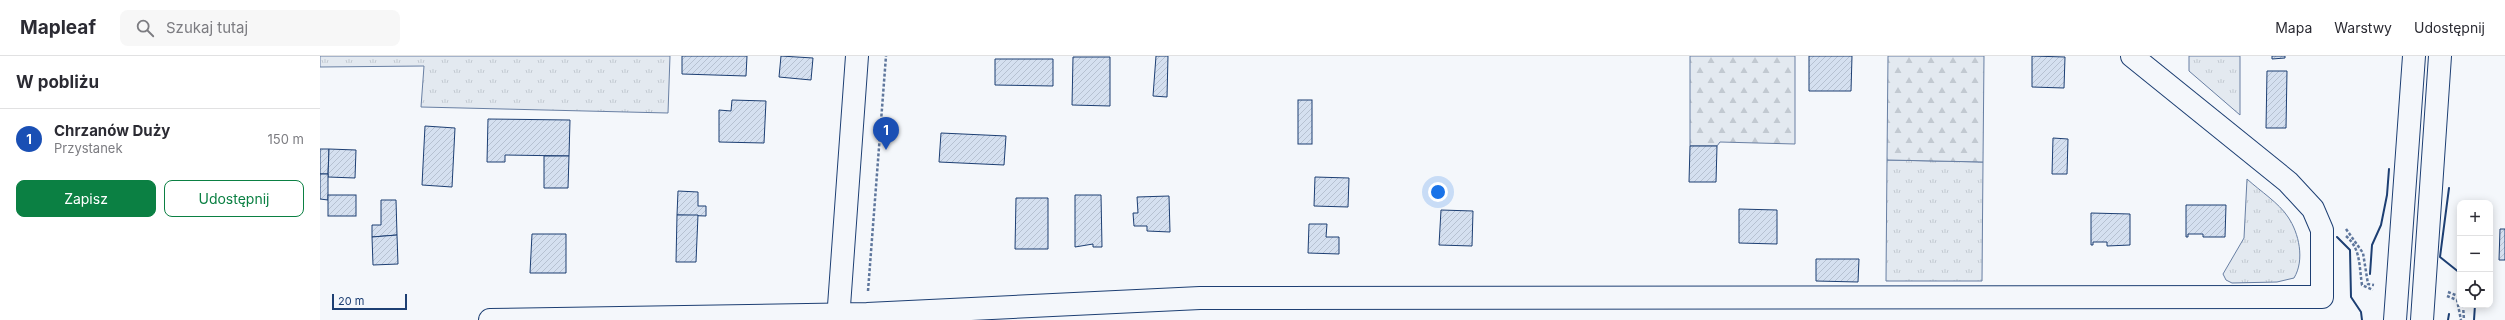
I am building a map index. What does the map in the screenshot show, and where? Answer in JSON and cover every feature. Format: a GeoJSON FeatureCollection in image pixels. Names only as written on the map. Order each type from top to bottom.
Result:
{"type":"FeatureCollection","features":[{"type":"Feature","properties":{"kind":"street"},"geometry":{"type":"LineString","coordinates":[[838,317],[857,56]]}},
{"type":"Feature","properties":{"kind":"street"},"geometry":{"type":"LineString","coordinates":[[490,320],[838,317],[867,314],[1200,298],[2322,297],[2323,254],[2319,223],[2313,209],[2288,182],[2132,56]]}},
{"type":"Feature","properties":{"kind":"street"},"geometry":{"type":"LineString","coordinates":[[2395,320],[2414,56]]}},
{"type":"Feature","properties":{"kind":"street"},"geometry":{"type":"LineString","coordinates":[[2422,320],[2440,56]]}},
{"type":"Feature","properties":{"kind":"path"},"geometry":{"type":"LineString","coordinates":[[867,314],[886,56]]}},
{"type":"Feature","properties":{"kind":"path"},"geometry":{"type":"LineString","coordinates":[[2319,223],[2342,224],[2363,253],[2368,284],[2378,286]]}},
{"type":"Feature","properties":{"kind":"path"},"geometry":{"type":"LineString","coordinates":[[2319,223],[2335,228],[2347,236],[2355,245],[2361,265],[2362,285],[2380,291]]}},
{"type":"Feature","properties":{"kind":"path"},"geometry":{"type":"LineString","coordinates":[[2439,296],[2457,300],[2462,320]]}},
{"type":"Feature","properties":{"kind":"path"},"geometry":{"type":"LineString","coordinates":[[2462,320],[2463,308]]}},
{"type":"Feature","properties":{"kind":"green space"},"geometry":{"type":"Polygon","coordinates":[[[320,56],[670,56],[668,113],[421,107],[424,66],[320,67],[320,56]]]}},
{"type":"Feature","properties":{"kind":"green space"},"geometry":{"type":"Polygon","coordinates":[[[1690,56],[1795,56],[1795,144],[1720,142],[1717,146],[1690,146],[1690,56]]]}},
{"type":"Feature","properties":{"kind":"green space"},"geometry":{"type":"Polygon","coordinates":[[[1888,56],[1984,56],[1983,162],[1887,160],[1888,56]]]}},
{"type":"Feature","properties":{"kind":"green space"},"geometry":{"type":"Polygon","coordinates":[[[2189,56],[2240,56],[2240,115],[2189,71],[2189,56]]]}},
{"type":"Feature","properties":{"kind":"green space"},"geometry":{"type":"Polygon","coordinates":[[[1887,160],[1983,162],[1982,281],[1886,281],[1887,160]]]}},
{"type":"Feature","properties":{"kind":"green space"},"geometry":{"type":"Polygon","coordinates":[[[2247,179],[2280,207],[2292,223],[2298,239],[2300,255],[2294,278],[2277,282],[2232,283],[2226,280],[2223,274],[2244,238],[2247,179]]]}},
{"type":"Feature","properties":{"kind":"building"},"geometry":{"type":"Polygon","coordinates":[[[682,56],[747,56],[746,76],[682,74],[682,56]]]}},
{"type":"Feature","properties":{"kind":"building"},"geometry":{"type":"Polygon","coordinates":[[[781,56],[813,58],[811,80],[779,77],[781,56]]]}},
{"type":"Feature","properties":{"kind":"building"},"geometry":{"type":"Polygon","coordinates":[[[1156,56],[1168,56],[1167,97],[1153,96],[1156,56]]]}},
{"type":"Feature","properties":{"kind":"building"},"geometry":{"type":"Polygon","coordinates":[[[1809,56],[1852,56],[1851,91],[1809,91],[1809,56]]]}},
{"type":"Feature","properties":{"kind":"building"},"geometry":{"type":"Polygon","coordinates":[[[2032,56],[2065,57],[2064,88],[2032,87],[2032,56]]]}},
{"type":"Feature","properties":{"kind":"building"},"geometry":{"type":"Polygon","coordinates":[[[2272,56],[2285,56],[2285,58],[2272,59],[2272,56]]]}},
{"type":"Feature","properties":{"kind":"building"},"geometry":{"type":"Polygon","coordinates":[[[1073,57],[1110,57],[1110,106],[1072,105],[1073,57]]]}},
{"type":"Feature","properties":{"kind":"building"},"geometry":{"type":"Polygon","coordinates":[[[995,59],[1053,59],[1053,86],[995,85],[995,59]]]}},
{"type":"Feature","properties":{"kind":"building"},"geometry":{"type":"Polygon","coordinates":[[[2267,71],[2287,71],[2286,128],[2266,128],[2267,71]]]}},
{"type":"Feature","properties":{"kind":"building"},"geometry":{"type":"Polygon","coordinates":[[[732,100],[766,101],[764,143],[719,142],[719,110],[731,111],[732,100]]]}},
{"type":"Feature","properties":{"kind":"building"},"geometry":{"type":"Polygon","coordinates":[[[1298,100],[1312,100],[1312,144],[1298,144],[1298,100]]]}},
{"type":"Feature","properties":{"kind":"building"},"geometry":{"type":"Polygon","coordinates":[[[488,119],[570,120],[569,156],[505,155],[505,162],[487,162],[488,119]]]}},
{"type":"Feature","properties":{"kind":"building"},"geometry":{"type":"Polygon","coordinates":[[[425,126],[455,128],[452,187],[422,185],[425,126]]]}},
{"type":"Feature","properties":{"kind":"building"},"geometry":{"type":"Polygon","coordinates":[[[941,133],[1006,136],[1004,165],[939,162],[941,133]]]}},
{"type":"Feature","properties":{"kind":"building"},"geometry":{"type":"Polygon","coordinates":[[[2053,138],[2068,139],[2067,174],[2052,174],[2053,138]]]}},
{"type":"Feature","properties":{"kind":"building"},"geometry":{"type":"Polygon","coordinates":[[[1690,146],[1717,146],[1716,182],[1689,182],[1690,146]]]}},
{"type":"Feature","properties":{"kind":"building"},"geometry":{"type":"Polygon","coordinates":[[[320,149],[329,149],[328,174],[320,174],[320,149]]]}},
{"type":"Feature","properties":{"kind":"building"},"geometry":{"type":"Polygon","coordinates":[[[329,149],[356,150],[355,178],[328,177],[329,149]]]}},
{"type":"Feature","properties":{"kind":"building"},"geometry":{"type":"Polygon","coordinates":[[[544,156],[569,156],[568,188],[544,188],[544,156]]]}},
{"type":"Feature","properties":{"kind":"building"},"geometry":{"type":"Polygon","coordinates":[[[320,174],[328,174],[328,200],[320,199],[320,174]]]}},
{"type":"Feature","properties":{"kind":"building"},"geometry":{"type":"Polygon","coordinates":[[[1315,177],[1349,178],[1348,207],[1314,206],[1315,177]]]}},
{"type":"Feature","properties":{"kind":"building"},"geometry":{"type":"Polygon","coordinates":[[[678,191],[698,192],[698,206],[706,206],[706,216],[677,215],[678,191]]]}},
{"type":"Feature","properties":{"kind":"building"},"geometry":{"type":"Polygon","coordinates":[[[328,195],[356,195],[356,216],[328,216],[328,195]]]}},
{"type":"Feature","properties":{"kind":"building"},"geometry":{"type":"Polygon","coordinates":[[[1075,195],[1101,195],[1102,247],[1093,247],[1093,244],[1075,247],[1075,195]]]}},
{"type":"Feature","properties":{"kind":"building"},"geometry":{"type":"Polygon","coordinates":[[[1169,196],[1170,232],[1147,231],[1147,226],[1134,226],[1133,213],[1138,213],[1137,197],[1169,196]]]}},
{"type":"Feature","properties":{"kind":"building"},"geometry":{"type":"Polygon","coordinates":[[[1016,198],[1048,198],[1048,249],[1015,249],[1016,198]]]}},
{"type":"Feature","properties":{"kind":"building"},"geometry":{"type":"Polygon","coordinates":[[[381,200],[396,200],[397,235],[372,237],[372,225],[381,225],[381,200]]]}},
{"type":"Feature","properties":{"kind":"building"},"geometry":{"type":"Polygon","coordinates":[[[2186,205],[2226,205],[2225,237],[2203,237],[2203,234],[2188,234],[2188,237],[2186,237],[2186,205]]]}},
{"type":"Feature","properties":{"kind":"building"},"geometry":{"type":"Polygon","coordinates":[[[1739,209],[1777,210],[1777,244],[1739,243],[1739,209]]]}},
{"type":"Feature","properties":{"kind":"building"},"geometry":{"type":"Polygon","coordinates":[[[1441,210],[1473,211],[1472,246],[1439,245],[1441,210]]]}},
{"type":"Feature","properties":{"kind":"building"},"geometry":{"type":"Polygon","coordinates":[[[2091,213],[2130,214],[2130,245],[2107,246],[2107,242],[2093,242],[2093,245],[2091,245],[2091,213]]]}},
{"type":"Feature","properties":{"kind":"building"},"geometry":{"type":"Polygon","coordinates":[[[677,215],[698,215],[696,262],[676,262],[677,215]]]}},
{"type":"Feature","properties":{"kind":"building"},"geometry":{"type":"Polygon","coordinates":[[[1309,224],[1327,224],[1326,237],[1339,237],[1339,254],[1308,253],[1309,224]]]}},
{"type":"Feature","properties":{"kind":"building"},"geometry":{"type":"Polygon","coordinates":[[[2500,229],[2505,229],[2505,260],[2499,260],[2500,229]]]}},
{"type":"Feature","properties":{"kind":"building"},"geometry":{"type":"Polygon","coordinates":[[[532,234],[566,234],[566,273],[530,273],[532,234]]]}},
{"type":"Feature","properties":{"kind":"building"},"geometry":{"type":"Polygon","coordinates":[[[397,235],[398,264],[373,265],[372,237],[397,235]]]}},
{"type":"Feature","properties":{"kind":"building"},"geometry":{"type":"Polygon","coordinates":[[[1816,259],[1859,259],[1858,282],[1816,281],[1816,259]]]}},
{"type":"Feature","properties":{"kind":"wall"},"geometry":{"type":"LineString","coordinates":[[2370,274],[2372,245],[2381,225],[2387,195],[2389,169]]}},
{"type":"Feature","properties":{"kind":"wall"},"geometry":{"type":"LineString","coordinates":[[2449,188],[2440,257],[2459,272]]}},
{"type":"Feature","properties":{"kind":"wall"},"geometry":{"type":"LineString","coordinates":[[2337,237],[2350,250],[2351,297],[2361,312],[2362,320]]}},
{"type":"Feature","properties":{"kind":"wall"},"geometry":{"type":"LineString","coordinates":[[2474,320],[2475,308]]}},
{"type":"Feature","properties":{"kind":"wall"},"geometry":{"type":"LineString","coordinates":[[2448,320],[2449,314]]}},
{"type":"Feature","properties":{"kind":"place","name":"Chrzanów Duży"},"geometry":{"type":"Point","coordinates":[886,150]}}]}
